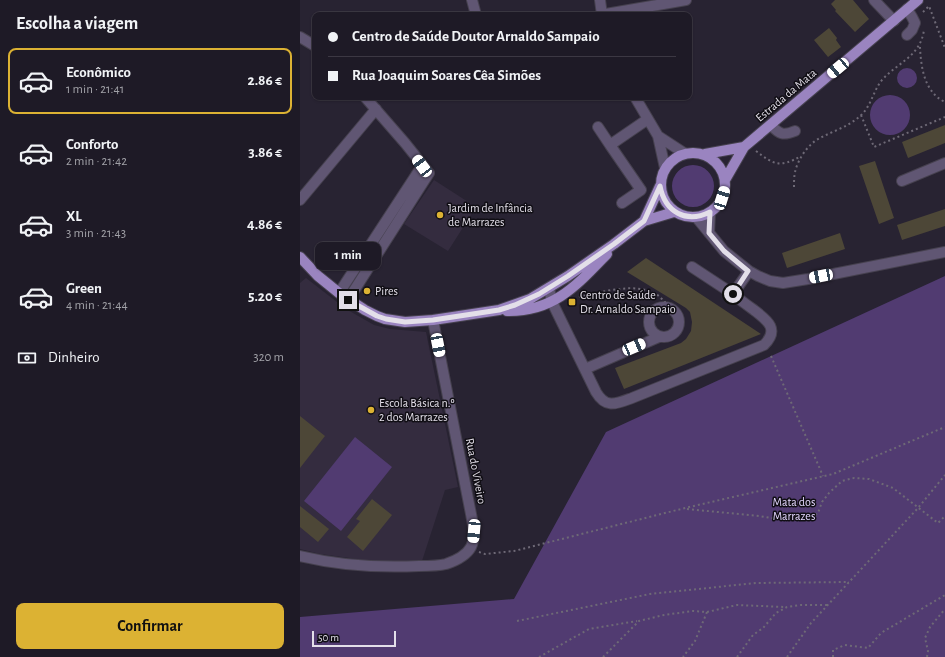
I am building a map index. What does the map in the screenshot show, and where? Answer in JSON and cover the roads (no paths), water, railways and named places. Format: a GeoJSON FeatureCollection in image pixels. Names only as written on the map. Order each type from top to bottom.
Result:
{"type":"FeatureCollection","features":[{"type":"Feature","properties":{"kind":"main road","name":"Estrada da Mata"},"geometry":{"type":"LineString","coordinates":[[725,180],[744,148],[916,1]]}},
{"type":"Feature","properties":{"kind":"main road"},"geometry":{"type":"LineString","coordinates":[[644,221],[660,186],[665,168],[676,157],[684,153],[695,152],[705,154],[744,148]]}},
{"type":"Feature","properties":{"kind":"main road"},"geometry":{"type":"LineString","coordinates":[[660,186],[666,203],[674,212],[696,217],[710,212],[717,206],[722,198],[725,190],[725,180],[719,165],[705,154]]}},
{"type":"Feature","properties":{"kind":"main road"},"geometry":{"type":"LineString","coordinates":[[499,310],[530,299],[549,288],[614,244],[644,221],[674,212]]}},
{"type":"Feature","properties":{"kind":"main road"},"geometry":{"type":"LineString","coordinates":[[300,257],[318,276],[348,300],[365,310],[386,319],[405,322],[433,320],[499,310],[530,310],[543,306],[552,302],[575,286],[611,250],[614,244]]}},
{"type":"Feature","properties":{"kind":"street"},"geometry":{"type":"LineString","coordinates":[[472,0],[475,12]]}},
{"type":"Feature","properties":{"kind":"street"},"geometry":{"type":"LineString","coordinates":[[600,0],[601,12]]}},
{"type":"Feature","properties":{"kind":"street"},"geometry":{"type":"LineString","coordinates":[[618,12],[686,0]]}},
{"type":"Feature","properties":{"kind":"street"},"geometry":{"type":"LineString","coordinates":[[874,0],[894,21]]}},
{"type":"Feature","properties":{"kind":"street"},"geometry":{"type":"LineString","coordinates":[[907,10],[915,23],[912,30],[907,35]]}},
{"type":"Feature","properties":{"kind":"street"},"geometry":{"type":"LineString","coordinates":[[300,38],[312,44]]}},
{"type":"Feature","properties":{"kind":"street"},"geometry":{"type":"LineString","coordinates":[[348,300],[429,174],[368,100]]}},
{"type":"Feature","properties":{"kind":"street"},"geometry":{"type":"LineString","coordinates":[[637,100],[658,136],[665,168]]}},
{"type":"Feature","properties":{"kind":"street"},"geometry":{"type":"LineString","coordinates":[[300,200],[376,109]]}},
{"type":"Feature","properties":{"kind":"street"},"geometry":{"type":"LineString","coordinates":[[610,145],[648,119]]}},
{"type":"Feature","properties":{"kind":"street"},"geometry":{"type":"LineString","coordinates":[[771,125],[778,132],[788,134],[795,131]]}},
{"type":"Feature","properties":{"kind":"street"},"geometry":{"type":"LineString","coordinates":[[598,127],[641,190],[622,203]]}},
{"type":"Feature","properties":{"kind":"street"},"geometry":{"type":"LineString","coordinates":[[658,136],[684,153]]}},
{"type":"Feature","properties":{"kind":"street"},"geometry":{"type":"LineString","coordinates":[[902,181],[945,163]]}},
{"type":"Feature","properties":{"kind":"street"},"geometry":{"type":"LineString","coordinates":[[339,293],[422,166]]}},
{"type":"Feature","properties":{"kind":"street"},"geometry":{"type":"LineString","coordinates":[[709,233],[710,212]]}},
{"type":"Feature","properties":{"kind":"street"},"geometry":{"type":"LineString","coordinates":[[696,217],[724,251],[748,271],[770,281],[782,283],[945,252]]}},
{"type":"Feature","properties":{"kind":"street"},"geometry":{"type":"LineString","coordinates":[[549,288],[552,302],[600,398],[604,402],[615,404],[764,345],[769,340],[772,334],[768,321],[733,294],[692,267]]}},
{"type":"Feature","properties":{"kind":"street"},"geometry":{"type":"LineString","coordinates":[[733,294],[748,271]]}},
{"type":"Feature","properties":{"kind":"street"},"geometry":{"type":"LineString","coordinates":[[585,368],[659,337],[666,338],[671,336],[678,329],[680,319],[678,314],[670,308],[660,307],[651,313],[649,318],[652,332],[659,337]]}},
{"type":"Feature","properties":{"kind":"street","name":"Rua do Viveiro"},"geometry":{"type":"LineString","coordinates":[[300,556],[358,565],[403,567],[444,565],[459,559],[470,549],[473,542],[474,531],[433,320]]}},
{"type":"Feature","properties":{"kind":"place","name":"Jardim de Infância de Marrazes"},"geometry":{"type":"Point","coordinates":[440,215]}},
{"type":"Feature","properties":{"kind":"place","name":"Pires"},"geometry":{"type":"Point","coordinates":[367,291]}},
{"type":"Feature","properties":{"kind":"place","name":"Centro de Saúde Dr. Arnaldo Sampaio"},"geometry":{"type":"Point","coordinates":[572,302]}},
{"type":"Feature","properties":{"kind":"place","name":"Escola Básica n.º 2 dos Marrazes"},"geometry":{"type":"Point","coordinates":[371,410]}},
{"type":"Feature","properties":{"kind":"park label","name":"Mata dos Marrazes"},"geometry":{"type":"Point","coordinates":[794,509]}}]}
